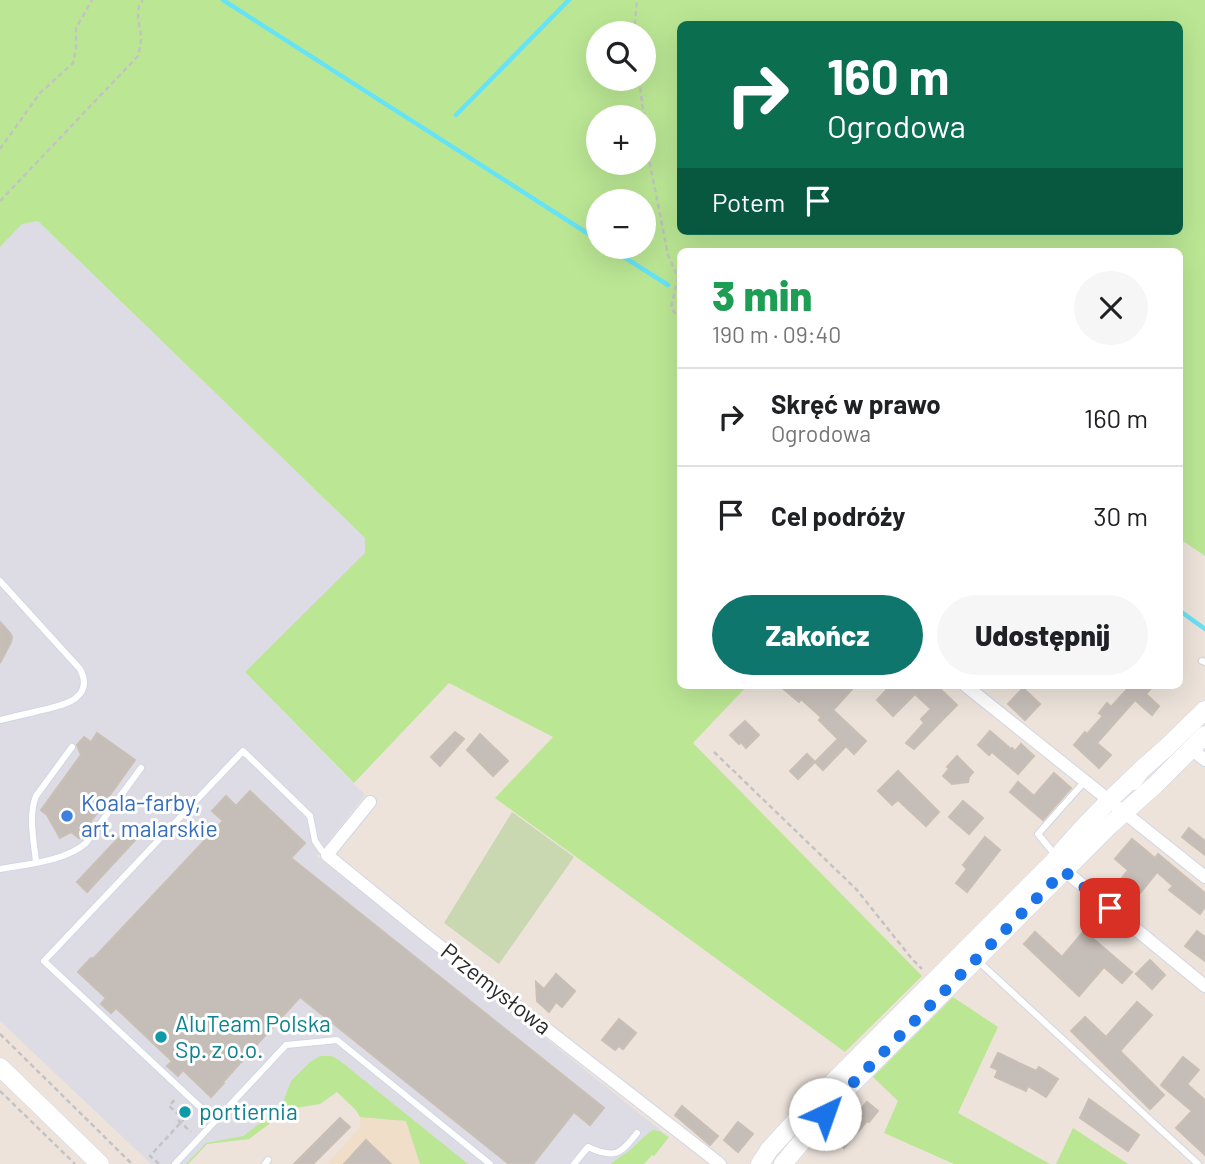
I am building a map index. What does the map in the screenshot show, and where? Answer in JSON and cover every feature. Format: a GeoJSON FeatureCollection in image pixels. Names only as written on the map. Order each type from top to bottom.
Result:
{"type":"FeatureCollection","features":[{"type":"Feature","properties":{"kind":"street"},"geometry":{"type":"LineString","coordinates":[[970,689],[1205,877]]}},
{"type":"Feature","properties":{"kind":"street"},"geometry":{"type":"LineString","coordinates":[[760,1164],[769,1150],[810,1105],[940,985],[976,959],[1059,863],[1078,832],[1205,710]]}},
{"type":"Feature","properties":{"kind":"street"},"geometry":{"type":"LineString","coordinates":[[783,1164],[940,985],[1059,863],[1155,785],[1198,755],[1205,735]]}},
{"type":"Feature","properties":{"kind":"street"},"geometry":{"type":"LineString","coordinates":[[1167,747],[1175,745],[1198,755]]}},
{"type":"Feature","properties":{"kind":"street"},"geometry":{"type":"LineString","coordinates":[[1124,812],[1123,804],[1127,792],[1139,772]]}},
{"type":"Feature","properties":{"kind":"street"},"geometry":{"type":"LineString","coordinates":[[327,855],[370,802]]}},
{"type":"Feature","properties":{"kind":"street","name":"Przemysłowa"},"geometry":{"type":"LineString","coordinates":[[327,855],[720,1164]]}},
{"type":"Feature","properties":{"kind":"street"},"geometry":{"type":"LineString","coordinates":[[1059,863],[1205,986]]}},
{"type":"Feature","properties":{"kind":"street"},"geometry":{"type":"LineString","coordinates":[[0,1068],[100,1164]]}},
{"type":"Feature","properties":{"kind":"lane"},"geometry":{"type":"LineString","coordinates":[[0,581],[80,669],[83,684],[76,698],[66,705],[0,720]]}},
{"type":"Feature","properties":{"kind":"lane"},"geometry":{"type":"LineString","coordinates":[[36,862],[32,812],[34,801],[72,747]]}},
{"type":"Feature","properties":{"kind":"lane"},"geometry":{"type":"LineString","coordinates":[[215,1121],[44,961],[243,751],[310,816],[315,841],[327,855]]}},
{"type":"Feature","properties":{"kind":"lane"},"geometry":{"type":"LineString","coordinates":[[0,869],[62,856],[80,849],[141,768]]}},
{"type":"Feature","properties":{"kind":"lane"},"geometry":{"type":"LineString","coordinates":[[1059,863],[1038,834],[1085,781]]}},
{"type":"Feature","properties":{"kind":"lane"},"geometry":{"type":"LineString","coordinates":[[976,959],[1198,1164]]}},
{"type":"Feature","properties":{"kind":"lane"},"geometry":{"type":"LineString","coordinates":[[175,1164],[286,1045],[337,1040],[490,1164]]}},
{"type":"Feature","properties":{"kind":"lane"},"geometry":{"type":"LineString","coordinates":[[574,1164],[588,1147],[615,1154],[627,1147],[637,1133]]}},
{"type":"Feature","properties":{"kind":"path"},"geometry":{"type":"LineString","coordinates":[[0,149],[40,93],[73,63],[76,29],[92,0]]}},
{"type":"Feature","properties":{"kind":"path"},"geometry":{"type":"LineString","coordinates":[[0,201],[138,56],[141,38],[138,12],[143,0]]}},
{"type":"Feature","properties":{"kind":"path"},"geometry":{"type":"LineString","coordinates":[[635,21],[637,0]]}},
{"type":"Feature","properties":{"kind":"path"},"geometry":{"type":"LineString","coordinates":[[652,175],[668,256],[677,275]]}},
{"type":"Feature","properties":{"kind":"path"},"geometry":{"type":"LineString","coordinates":[[677,281],[671,308],[677,315]]}},
{"type":"Feature","properties":{"kind":"path"},"geometry":{"type":"LineString","coordinates":[[714,752],[857,890],[912,959],[940,985]]}},
{"type":"Feature","properties":{"kind":"path"},"geometry":{"type":"LineString","coordinates":[[0,1034],[132,1164]]}},
{"type":"Feature","properties":{"kind":"path"},"geometry":{"type":"LineString","coordinates":[[0,1091],[75,1164]]}},
{"type":"Feature","properties":{"kind":"path"},"geometry":{"type":"LineString","coordinates":[[159,1164],[150,1156],[179,1121],[184,1119],[169,1106]]}},
{"type":"Feature","properties":{"kind":"path"},"geometry":{"type":"LineString","coordinates":[[179,1121],[198,1139]]}},
{"type":"Feature","properties":{"kind":"shaded area"},"geometry":{"type":"Polygon","coordinates":[[[38,221],[365,538],[366,553],[245,672],[365,795],[317,856],[669,1137],[644,1164],[420,1164],[406,1121],[360,1117],[337,1092],[320,1104],[289,1109],[249,1139],[207,1144],[188,1164],[151,1164],[0,1021],[0,247],[22,224],[38,221]]]}},
{"type":"Feature","properties":{"kind":"shaded area"},"geometry":{"type":"Polygon","coordinates":[[[360,1117],[406,1121],[420,1164],[327,1164],[360,1127],[360,1117]]]}},
{"type":"Feature","properties":{"kind":"green space"},"geometry":{"type":"Polygon","coordinates":[[[0,0],[1205,0],[1205,556],[1183,541],[1183,248],[677,248],[677,689],[744,689],[693,743],[922,976],[845,1052],[495,798],[553,737],[449,683],[354,783],[245,672],[365,553],[365,538],[38,221],[22,224],[0,247],[0,0]]]}},
{"type":"Feature","properties":{"kind":"green space"},"geometry":{"type":"Polygon","coordinates":[[[512,812],[574,857],[499,964],[444,923],[512,812]]]}},
{"type":"Feature","properties":{"kind":"green space"},"geometry":{"type":"Polygon","coordinates":[[[953,997],[998,1027],[958,1113],[1050,1164],[954,1164],[884,1133],[898,1101],[873,1077],[953,997]]]}},
{"type":"Feature","properties":{"kind":"green space"},"geometry":{"type":"Polygon","coordinates":[[[320,1056],[331,1056],[339,1060],[468,1164],[420,1164],[406,1121],[360,1117],[337,1092],[320,1104],[289,1109],[249,1139],[207,1144],[186,1164],[206,1143],[243,1136],[281,1107],[291,1081],[320,1056]]]}},
{"type":"Feature","properties":{"kind":"green space"},"geometry":{"type":"Polygon","coordinates":[[[1073,1128],[1128,1164],[1056,1164],[1073,1128]]]}},
{"type":"Feature","properties":{"kind":"green space"},"geometry":{"type":"Polygon","coordinates":[[[653,1130],[669,1137],[654,1156],[644,1164],[611,1164],[630,1150],[653,1130]]]}},
{"type":"Feature","properties":{"kind":"building"},"geometry":{"type":"Polygon","coordinates":[[[0,622],[12,637],[0,663],[0,622]]]}},
{"type":"Feature","properties":{"kind":"building"},"geometry":{"type":"Polygon","coordinates":[[[784,689],[852,689],[833,710],[866,741],[854,754],[846,746],[823,770],[815,762],[838,739],[819,720],[821,717],[801,699],[799,702],[784,689]]]}},
{"type":"Feature","properties":{"kind":"building"},"geometry":{"type":"Polygon","coordinates":[[[887,689],[940,689],[957,705],[914,749],[906,743],[924,723],[921,719],[931,709],[915,694],[893,716],[877,700],[887,689]]]}},
{"type":"Feature","properties":{"kind":"building"},"geometry":{"type":"Polygon","coordinates":[[[1024,689],[1040,704],[1025,720],[1008,704],[1024,689]]]}},
{"type":"Feature","properties":{"kind":"building"},"geometry":{"type":"Polygon","coordinates":[[[1127,689],[1150,689],[1146,694],[1159,706],[1152,715],[1135,700],[1097,743],[1111,755],[1099,768],[1074,745],[1103,716],[1099,713],[1107,703],[1111,707],[1127,689]]]}},
{"type":"Feature","properties":{"kind":"building"},"geometry":{"type":"Polygon","coordinates":[[[745,721],[759,735],[746,748],[730,735],[745,721]]]}},
{"type":"Feature","properties":{"kind":"building"},"geometry":{"type":"Polygon","coordinates":[[[990,731],[1011,749],[1015,751],[1021,744],[1034,756],[1018,774],[992,752],[989,755],[978,745],[990,731]]]}},
{"type":"Feature","properties":{"kind":"building"},"geometry":{"type":"Polygon","coordinates":[[[455,732],[464,739],[440,766],[431,757],[455,732]]]}},
{"type":"Feature","properties":{"kind":"building"},"geometry":{"type":"Polygon","coordinates":[[[97,733],[135,760],[79,838],[71,832],[60,838],[47,815],[41,810],[81,755],[77,745],[84,737],[91,742],[97,733]]]}},
{"type":"Feature","properties":{"kind":"building"},"geometry":{"type":"Polygon","coordinates":[[[480,734],[508,761],[493,776],[467,750],[480,734]]]}},
{"type":"Feature","properties":{"kind":"building"},"geometry":{"type":"Polygon","coordinates":[[[807,754],[815,762],[798,779],[790,771],[807,754]]]}},
{"type":"Feature","properties":{"kind":"building"},"geometry":{"type":"Polygon","coordinates":[[[957,756],[973,772],[968,782],[952,784],[943,776],[957,756]]]}},
{"type":"Feature","properties":{"kind":"building"},"geometry":{"type":"Polygon","coordinates":[[[898,771],[939,812],[926,826],[898,800],[892,805],[878,791],[898,771]]]}},
{"type":"Feature","properties":{"kind":"building"},"geometry":{"type":"Polygon","coordinates":[[[1054,773],[1071,788],[1043,820],[1010,792],[1018,782],[1034,796],[1054,773]]]}},
{"type":"Feature","properties":{"kind":"building"},"geometry":{"type":"Polygon","coordinates":[[[250,791],[305,843],[291,858],[604,1108],[590,1125],[574,1112],[533,1164],[509,1164],[300,997],[211,1097],[183,1070],[178,1076],[167,1066],[172,1061],[116,1008],[111,1013],[101,1004],[106,998],[78,972],[223,821],[212,811],[226,796],[236,806],[250,791]]]}},
{"type":"Feature","properties":{"kind":"building"},"geometry":{"type":"Polygon","coordinates":[[[963,801],[983,818],[969,834],[949,817],[963,801]]]}},
{"type":"Feature","properties":{"kind":"building"},"geometry":{"type":"Polygon","coordinates":[[[1189,828],[1205,841],[1205,855],[1182,837],[1189,828]]]}},
{"type":"Feature","properties":{"kind":"building"},"geometry":{"type":"Polygon","coordinates":[[[127,829],[137,838],[87,892],[77,882],[127,829]]]}},
{"type":"Feature","properties":{"kind":"building"},"geometry":{"type":"Polygon","coordinates":[[[985,837],[1000,850],[967,892],[956,883],[967,869],[963,865],[985,837]]]}},
{"type":"Feature","properties":{"kind":"building"},"geometry":{"type":"Polygon","coordinates":[[[1132,839],[1155,858],[1158,854],[1205,893],[1205,907],[1200,914],[1169,890],[1173,886],[1157,872],[1132,903],[1114,888],[1128,870],[1115,859],[1132,839]]]}},
{"type":"Feature","properties":{"kind":"building"},"geometry":{"type":"Polygon","coordinates":[[[1084,931],[1132,972],[1122,983],[1104,967],[1079,996],[1024,944],[1035,932],[1062,957],[1084,931]]]}},
{"type":"Feature","properties":{"kind":"building"},"geometry":{"type":"Polygon","coordinates":[[[1197,931],[1205,937],[1205,961],[1185,946],[1197,931]]]}},
{"type":"Feature","properties":{"kind":"building"},"geometry":{"type":"Polygon","coordinates":[[[1150,960],[1165,975],[1152,989],[1136,974],[1150,960]]]}},
{"type":"Feature","properties":{"kind":"building"},"geometry":{"type":"Polygon","coordinates":[[[556,974],[575,991],[562,1007],[556,1002],[549,1012],[537,1001],[536,982],[544,989],[556,974]]]}},
{"type":"Feature","properties":{"kind":"building"},"geometry":{"type":"Polygon","coordinates":[[[1137,1002],[1152,1015],[1120,1051],[1164,1095],[1150,1109],[1071,1031],[1085,1017],[1106,1037],[1137,1002]]]}},
{"type":"Feature","properties":{"kind":"building"},"geometry":{"type":"Polygon","coordinates":[[[619,1019],[636,1033],[623,1049],[619,1046],[615,1050],[602,1040],[619,1019]]]}},
{"type":"Feature","properties":{"kind":"building"},"geometry":{"type":"Polygon","coordinates":[[[998,1053],[1036,1071],[1039,1067],[1058,1079],[1046,1097],[1028,1086],[1026,1091],[995,1077],[998,1070],[991,1067],[998,1053]]]}},
{"type":"Feature","properties":{"kind":"building"},"geometry":{"type":"Polygon","coordinates":[[[1183,1057],[1199,1070],[1187,1084],[1205,1100],[1205,1155],[1176,1128],[1192,1111],[1161,1085],[1183,1057]]]}},
{"type":"Feature","properties":{"kind":"building"},"geometry":{"type":"Polygon","coordinates":[[[1089,1099],[1139,1135],[1128,1151],[1080,1118],[1089,1099]]]}},
{"type":"Feature","properties":{"kind":"building"},"geometry":{"type":"Polygon","coordinates":[[[867,1102],[878,1111],[844,1148],[830,1136],[843,1121],[847,1125],[867,1102]]]}},
{"type":"Feature","properties":{"kind":"building"},"geometry":{"type":"Polygon","coordinates":[[[682,1106],[718,1136],[710,1145],[675,1115],[682,1106]]]}},
{"type":"Feature","properties":{"kind":"building"},"geometry":{"type":"Polygon","coordinates":[[[340,1118],[350,1127],[313,1164],[294,1164],[340,1118]]]}},
{"type":"Feature","properties":{"kind":"building"},"geometry":{"type":"Polygon","coordinates":[[[738,1122],[753,1134],[738,1152],[724,1140],[738,1122]]]}},
{"type":"Feature","properties":{"kind":"building"},"geometry":{"type":"Polygon","coordinates":[[[366,1140],[391,1164],[344,1164],[366,1140]]]}},
{"type":"Feature","properties":{"kind":"waterway"},"geometry":{"type":"LineString","coordinates":[[223,0],[586,232]]}},
{"type":"Feature","properties":{"kind":"waterway"},"geometry":{"type":"LineString","coordinates":[[456,115],[569,0]]}},
{"type":"Feature","properties":{"kind":"waterway"},"geometry":{"type":"LineString","coordinates":[[627,259],[668,285]]}},
{"type":"Feature","properties":{"kind":"waterway"},"geometry":{"type":"LineString","coordinates":[[1183,613],[1205,629]]}},
{"type":"Feature","properties":{"kind":"place","name":"Koala-farby, art. malarskie"},"geometry":{"type":"Point","coordinates":[67,816]}},
{"type":"Feature","properties":{"kind":"place","name":"AluTeam Polska Sp. z o.o."},"geometry":{"type":"Point","coordinates":[161,1037]}},
{"type":"Feature","properties":{"kind":"place","name":"portiernia"},"geometry":{"type":"Point","coordinates":[185,1112]}},
{"type":"Feature","properties":{"kind":"route"},"geometry":{"type":"LineString","coordinates":[[825,1114],[1064,871],[1110,908]]}}]}
